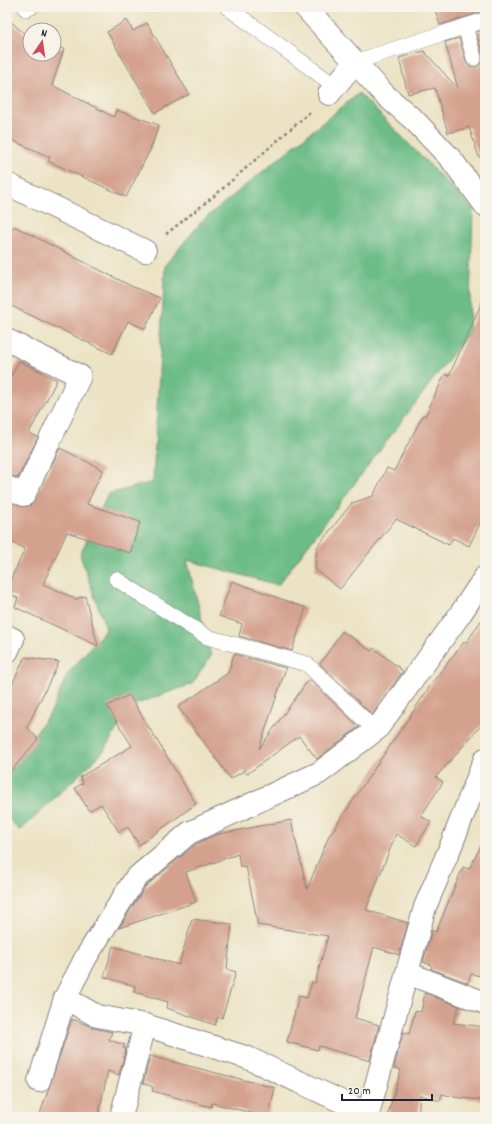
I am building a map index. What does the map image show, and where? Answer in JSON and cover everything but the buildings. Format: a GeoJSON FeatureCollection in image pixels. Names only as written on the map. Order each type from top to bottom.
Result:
{"type":"FeatureCollection","features":[{"type":"Feature","properties":{"kind":"street"},"geometry":{"type":"LineString","coordinates":[[305,7],[384,94],[415,121],[451,159],[485,205]]}},
{"type":"Feature","properties":{"kind":"street"},"geometry":{"type":"LineString","coordinates":[[332,90],[355,62]]}},
{"type":"Feature","properties":{"kind":"street"},"geometry":{"type":"LineString","coordinates":[[7,184],[145,250]]}},
{"type":"Feature","properties":{"kind":"street"},"geometry":{"type":"LineString","coordinates":[[7,340],[80,376],[24,495],[7,487]]}},
{"type":"Feature","properties":{"kind":"street"},"geometry":{"type":"LineString","coordinates":[[39,1081],[65,998],[86,957],[135,879],[189,833],[319,773],[375,730],[456,620],[485,577]]}},
{"type":"Feature","properties":{"kind":"street"},"geometry":{"type":"LineString","coordinates":[[7,636],[13,639],[7,652]]}},
{"type":"Feature","properties":{"kind":"street"},"geometry":{"type":"LineString","coordinates":[[65,998],[97,1016],[145,1025],[248,1058],[367,1115],[425,907],[485,759]]}},
{"type":"Feature","properties":{"kind":"street"},"geometry":{"type":"LineString","coordinates":[[407,973],[485,1003]]}},
{"type":"Feature","properties":{"kind":"street"},"geometry":{"type":"LineString","coordinates":[[121,1117],[145,1025]]}},
{"type":"Feature","properties":{"kind":"lane"},"geometry":{"type":"LineString","coordinates":[[228,7],[332,90]]}},
{"type":"Feature","properties":{"kind":"lane"},"geometry":{"type":"LineString","coordinates":[[355,62],[485,20]]}},
{"type":"Feature","properties":{"kind":"lane"},"geometry":{"type":"LineString","coordinates":[[465,26],[474,58]]}},
{"type":"Feature","properties":{"kind":"lane"},"geometry":{"type":"LineString","coordinates":[[116,579],[207,637],[307,664],[375,730]]}},
{"type":"Feature","properties":{"kind":"path"},"geometry":{"type":"LineString","coordinates":[[145,250],[218,192],[332,90]]}},
{"type":"Feature","properties":{"kind":"green space"},"geometry":{"type":"Polygon","coordinates":[[[359,93],[473,209],[469,332],[278,585],[187,560],[211,656],[192,684],[131,706],[103,752],[20,831],[7,817],[7,772],[52,710],[67,675],[106,629],[80,555],[108,494],[153,482],[165,265],[203,220],[359,93]]]}}]}
